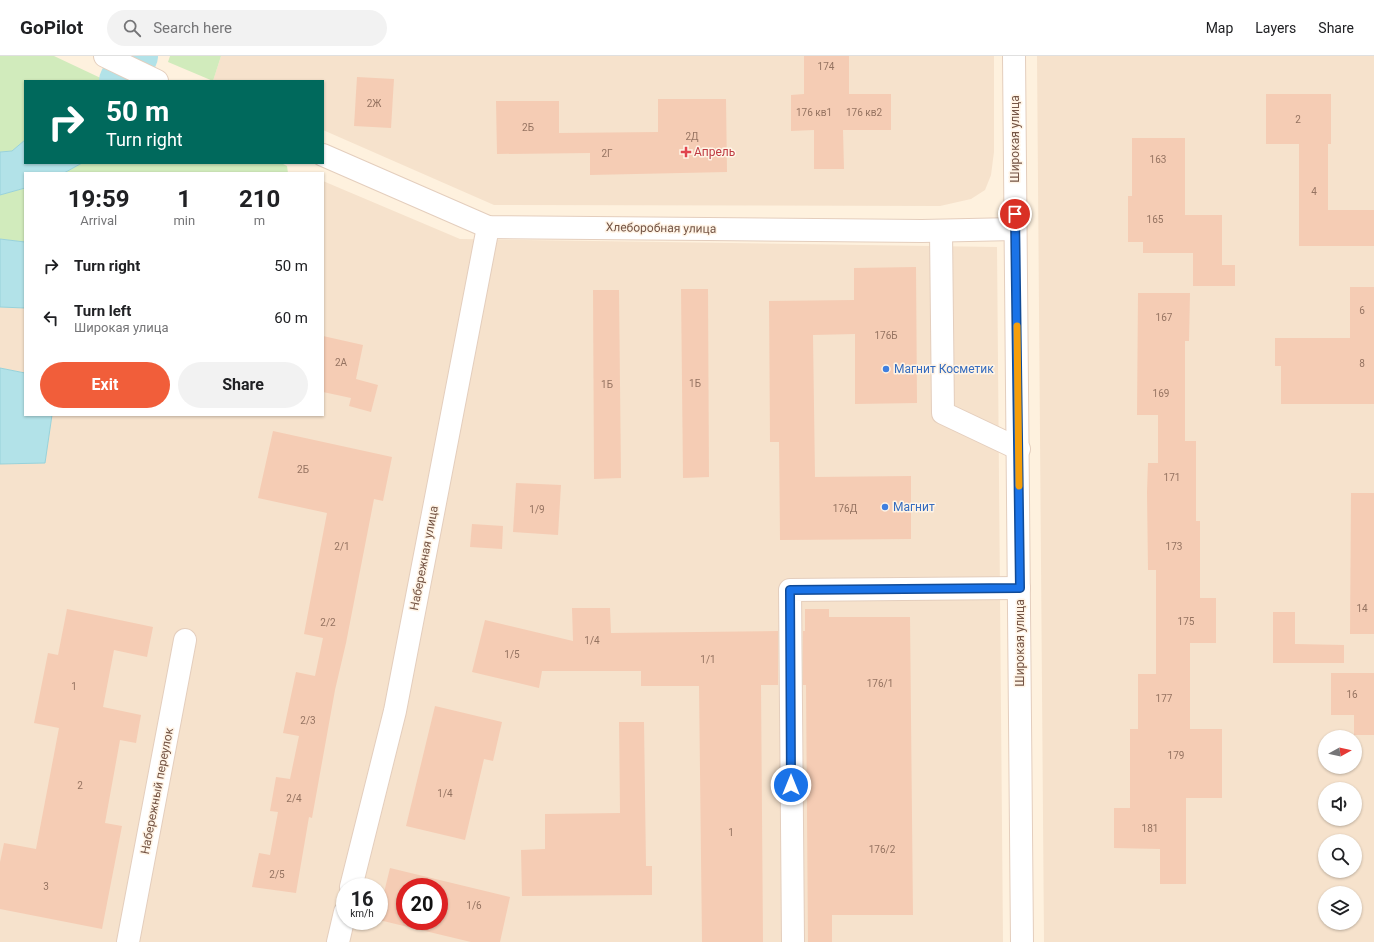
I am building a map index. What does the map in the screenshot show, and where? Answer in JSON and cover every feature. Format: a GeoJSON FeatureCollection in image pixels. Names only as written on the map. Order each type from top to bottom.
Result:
{"type":"FeatureCollection","features":[{"type":"Feature","properties":{"kind":"street"},"geometry":{"type":"LineString","coordinates":[[105,56],[155,80]]}},
{"type":"Feature","properties":{"kind":"street","name":"Широкая улица"},"geometry":{"type":"LineString","coordinates":[[1014,56],[1015,229],[1019,449],[1022,942]]}},
{"type":"Feature","properties":{"kind":"street","name":"Хлеборобная улица"},"geometry":{"type":"LineString","coordinates":[[324,155],[488,227],[941,231],[1015,229]]}},
{"type":"Feature","properties":{"kind":"street","name":"Набережная улица"},"geometry":{"type":"LineString","coordinates":[[353,878],[395,711],[488,227]]}},
{"type":"Feature","properties":{"kind":"street"},"geometry":{"type":"LineString","coordinates":[[941,231],[943,413],[1019,449]]}},
{"type":"Feature","properties":{"kind":"street"},"geometry":{"type":"LineString","coordinates":[[793,942],[790,590],[1020,588]]}},
{"type":"Feature","properties":{"kind":"street","name":"Набережный переулок"},"geometry":{"type":"LineString","coordinates":[[128,942],[185,640]]}},
{"type":"Feature","properties":{"kind":"street"},"geometry":{"type":"LineString","coordinates":[[338,942],[341,930]]}},
{"type":"Feature","properties":{"kind":"shaded area"},"geometry":{"type":"Polygon","coordinates":[[[221,56],[994,56],[994,152],[991,175],[985,190],[971,199],[940,206],[494,205],[324,130],[324,80],[213,80],[221,56]]]}},
{"type":"Feature","properties":{"kind":"shaded area"},"geometry":{"type":"Polygon","coordinates":[[[1037,56],[1374,56],[1374,942],[1044,942],[1037,56]]]}},
{"type":"Feature","properties":{"kind":"shaded area"},"geometry":{"type":"Polygon","coordinates":[[[324,181],[460,239],[997,247],[1003,942],[0,942],[0,464],[45,463],[52,416],[324,416],[324,181]]]}},
{"type":"Feature","properties":{"kind":"shaded area"},"geometry":{"type":"Polygon","coordinates":[[[0,307],[24,308],[24,373],[0,368],[0,307]]]}},
{"type":"Feature","properties":{"kind":"green space"},"geometry":{"type":"Polygon","coordinates":[[[0,56],[54,56],[105,80],[24,80],[24,141],[12,151],[0,152],[0,56]]]}},
{"type":"Feature","properties":{"kind":"green space"},"geometry":{"type":"Polygon","coordinates":[[[170,56],[221,56],[213,80],[168,62],[170,56]]]}},
{"type":"Feature","properties":{"kind":"green space"},"geometry":{"type":"Polygon","coordinates":[[[80,164],[283,164],[287,166],[288,172],[66,172],[80,164]]]}},
{"type":"Feature","properties":{"kind":"green space"},"geometry":{"type":"Polygon","coordinates":[[[24,188],[24,242],[0,239],[0,195],[24,188]]]}},
{"type":"Feature","properties":{"kind":"water"},"geometry":{"type":"Polygon","coordinates":[[[24,141],[24,164],[80,164],[66,172],[24,172],[24,188],[0,195],[0,152],[12,151],[24,141]]]}},
{"type":"Feature","properties":{"kind":"water"},"geometry":{"type":"Polygon","coordinates":[[[0,239],[24,242],[24,308],[0,307],[0,239]]]}},
{"type":"Feature","properties":{"kind":"water"},"geometry":{"type":"Polygon","coordinates":[[[0,368],[24,373],[24,416],[52,416],[45,463],[0,464],[0,368]]]}},
{"type":"Feature","properties":{"kind":"building"},"geometry":{"type":"Polygon","coordinates":[[[804,56],[849,56],[849,94],[891,94],[891,130],[843,130],[844,169],[814,169],[814,130],[791,131],[791,95],[804,94],[804,56]]]}},
{"type":"Feature","properties":{"kind":"building"},"geometry":{"type":"Polygon","coordinates":[[[357,77],[394,79],[391,128],[354,126],[357,77]]]}},
{"type":"Feature","properties":{"kind":"building"},"geometry":{"type":"Polygon","coordinates":[[[1266,94],[1331,94],[1331,144],[1328,144],[1328,210],[1374,210],[1374,246],[1299,246],[1299,144],[1266,144],[1266,94]]]}},
{"type":"Feature","properties":{"kind":"building"},"geometry":{"type":"Polygon","coordinates":[[[658,99],[726,99],[727,172],[590,175],[590,153],[497,154],[496,101],[559,101],[559,133],[658,132],[658,99]]]}},
{"type":"Feature","properties":{"kind":"building"},"geometry":{"type":"Polygon","coordinates":[[[1132,138],[1185,138],[1185,215],[1222,215],[1222,265],[1235,265],[1235,286],[1193,286],[1193,253],[1143,253],[1143,242],[1128,242],[1128,196],[1132,196],[1132,138]]]}},
{"type":"Feature","properties":{"kind":"building"},"geometry":{"type":"Polygon","coordinates":[[[916,267],[917,403],[855,404],[855,334],[813,335],[815,477],[911,476],[911,539],[780,540],[779,442],[770,442],[769,301],[854,300],[854,268],[916,267]]]}},
{"type":"Feature","properties":{"kind":"building"},"geometry":{"type":"Polygon","coordinates":[[[1350,287],[1374,287],[1374,404],[1281,404],[1281,366],[1275,366],[1275,338],[1350,338],[1350,287]]]}},
{"type":"Feature","properties":{"kind":"building"},"geometry":{"type":"Polygon","coordinates":[[[681,289],[708,289],[709,477],[683,478],[681,289]]]}},
{"type":"Feature","properties":{"kind":"building"},"geometry":{"type":"Polygon","coordinates":[[[593,290],[619,290],[621,478],[594,479],[593,290]]]}},
{"type":"Feature","properties":{"kind":"building"},"geometry":{"type":"Polygon","coordinates":[[[1138,293],[1190,293],[1189,341],[1185,341],[1185,441],[1196,441],[1196,521],[1200,521],[1200,598],[1216,598],[1216,643],[1190,643],[1190,729],[1222,729],[1222,798],[1186,798],[1186,884],[1160,884],[1160,849],[1114,848],[1114,808],[1130,808],[1130,729],[1138,729],[1138,674],[1156,674],[1156,570],[1148,570],[1147,492],[1148,463],[1158,463],[1158,415],[1137,415],[1138,293]]]}},
{"type":"Feature","properties":{"kind":"building"},"geometry":{"type":"Polygon","coordinates":[[[324,336],[363,345],[356,379],[378,385],[371,412],[349,406],[351,398],[324,392],[324,336]]]}},
{"type":"Feature","properties":{"kind":"building"},"geometry":{"type":"Polygon","coordinates":[[[273,431],[392,457],[383,501],[374,499],[346,643],[335,690],[312,818],[309,817],[296,893],[252,887],[259,853],[270,855],[278,812],[270,811],[276,777],[290,779],[299,736],[283,733],[296,672],[315,676],[323,638],[304,634],[327,513],[258,498],[273,431]]]}},
{"type":"Feature","properties":{"kind":"building"},"geometry":{"type":"Polygon","coordinates":[[[516,483],[561,485],[558,535],[513,532],[516,483]]]}},
{"type":"Feature","properties":{"kind":"building"},"geometry":{"type":"Polygon","coordinates":[[[1351,493],[1374,493],[1374,634],[1350,634],[1351,493]]]}},
{"type":"Feature","properties":{"kind":"building"},"geometry":{"type":"Polygon","coordinates":[[[472,524],[503,526],[502,549],[470,547],[472,524]]]}},
{"type":"Feature","properties":{"kind":"building"},"geometry":{"type":"Polygon","coordinates":[[[572,608],[610,608],[611,633],[778,631],[778,685],[761,685],[763,942],[702,942],[699,686],[641,686],[641,671],[542,671],[539,688],[472,672],[485,620],[573,641],[572,608]]]}},
{"type":"Feature","properties":{"kind":"building"},"geometry":{"type":"Polygon","coordinates":[[[67,609],[153,627],[147,657],[114,650],[103,707],[141,715],[136,743],[120,740],[105,823],[122,826],[102,929],[0,909],[0,862],[4,843],[36,849],[59,728],[34,723],[48,653],[58,655],[67,609]]]}},
{"type":"Feature","properties":{"kind":"building"},"geometry":{"type":"Polygon","coordinates":[[[805,609],[829,609],[829,617],[910,617],[913,915],[832,915],[832,942],[808,942],[806,685],[803,685],[803,631],[805,631],[805,609]]]}},
{"type":"Feature","properties":{"kind":"building"},"geometry":{"type":"Polygon","coordinates":[[[1273,612],[1295,612],[1295,644],[1344,645],[1344,663],[1273,663],[1273,612]]]}},
{"type":"Feature","properties":{"kind":"building"},"geometry":{"type":"Polygon","coordinates":[[[1331,673],[1374,673],[1374,735],[1362,735],[1362,730],[1354,730],[1354,715],[1331,715],[1331,673]]]}},
{"type":"Feature","properties":{"kind":"building"},"geometry":{"type":"Polygon","coordinates":[[[435,706],[502,722],[493,761],[484,759],[465,840],[406,826],[435,706]]]}},
{"type":"Feature","properties":{"kind":"building"},"geometry":{"type":"Polygon","coordinates":[[[619,722],[644,722],[646,866],[652,866],[652,895],[522,896],[521,850],[545,849],[545,814],[620,813],[619,722]]]}},
{"type":"Feature","properties":{"kind":"building"},"geometry":{"type":"Polygon","coordinates":[[[390,868],[431,878],[396,878],[396,924],[388,922],[388,878],[390,868]]]}},
{"type":"Feature","properties":{"kind":"building"},"geometry":{"type":"Polygon","coordinates":[[[448,882],[510,897],[500,942],[471,942],[421,930],[448,930],[448,882]]]}},
{"type":"Feature","properties":{"kind":"waterway"},"geometry":{"type":"LineString","coordinates":[[123,80],[135,56]]}},
{"type":"Feature","properties":{"kind":"slow traffic"},"geometry":{"type":"LineString","coordinates":[[1017,326],[1019,486]]}},
{"type":"Feature","properties":{"kind":"place","name":"Апрель"},"geometry":{"type":"Point","coordinates":[686,152]}},
{"type":"Feature","properties":{"kind":"place","name":"Магнит Косметик"},"geometry":{"type":"Point","coordinates":[886,369]}},
{"type":"Feature","properties":{"kind":"place","name":"Магнит"},"geometry":{"type":"Point","coordinates":[885,507]}},
{"type":"Feature","properties":{"kind":"route"},"geometry":{"type":"LineString","coordinates":[[791,785],[790,590],[1020,588],[1015,214]]}}]}
